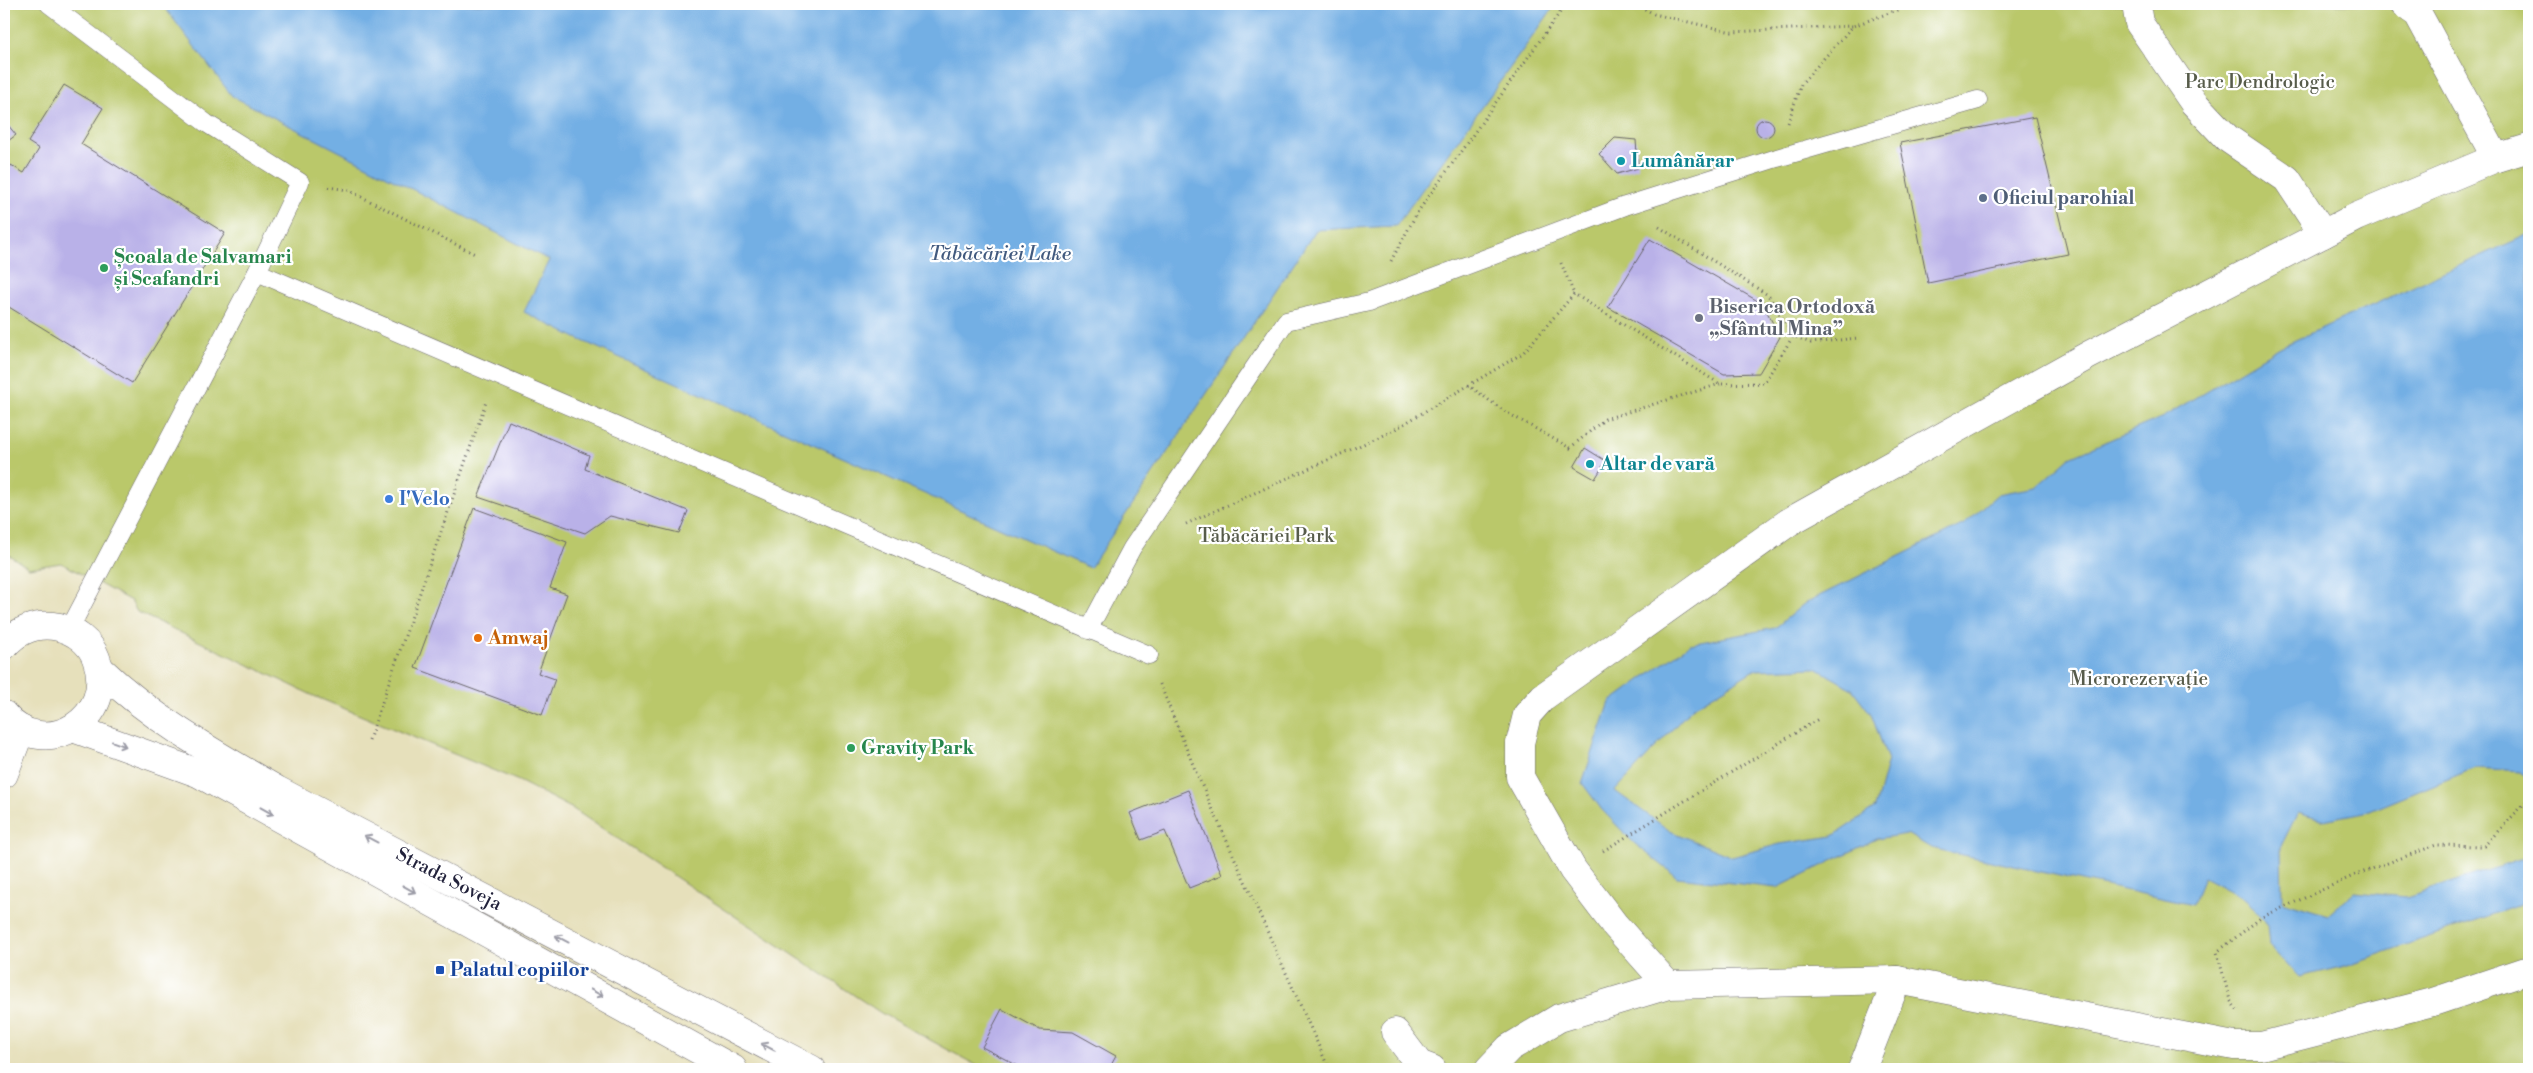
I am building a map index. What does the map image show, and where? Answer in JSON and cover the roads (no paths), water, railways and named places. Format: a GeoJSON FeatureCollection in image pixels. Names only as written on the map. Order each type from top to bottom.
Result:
{"type":"FeatureCollection","features":[{"type":"Feature","properties":{"kind":"street"},"geometry":{"type":"LineString","coordinates":[[2136,4],[2139,23],[2194,103],[2227,138],[2288,179],[2323,234]]}},
{"type":"Feature","properties":{"kind":"street"},"geometry":{"type":"LineString","coordinates":[[2413,7],[2496,158]]}},
{"type":"Feature","properties":{"kind":"street"},"geometry":{"type":"LineString","coordinates":[[1668,985],[1614,924],[1573,870],[1520,777],[1520,743],[1527,715],[1543,697],[1789,522],[2089,355],[2356,216],[2496,158],[2529,148]]}},
{"type":"Feature","properties":{"kind":"street"},"geometry":{"type":"LineString","coordinates":[[4,619],[30,627]]}},
{"type":"Feature","properties":{"kind":"street"},"geometry":{"type":"LineString","coordinates":[[4,646],[12,636],[30,627],[49,625],[69,630],[83,639],[94,653],[100,669],[101,686],[97,702],[87,717],[73,728],[56,734],[38,735],[13,722],[4,774]]}},
{"type":"Feature","properties":{"kind":"street","name":"Strada Soveja"},"geometry":{"type":"LineString","coordinates":[[100,669],[129,697],[210,752],[277,790],[811,1069]]}},
{"type":"Feature","properties":{"kind":"street","name":"Strada Soveja"},"geometry":{"type":"LineString","coordinates":[[73,728],[198,773],[733,1069]]}},
{"type":"Feature","properties":{"kind":"street"},"geometry":{"type":"LineString","coordinates":[[1489,1069],[1509,1048],[1559,1018],[1668,985],[1897,980],[2234,1046],[2262,1046],[2433,1002],[2529,970]]}},
{"type":"Feature","properties":{"kind":"street"},"geometry":{"type":"LineString","coordinates":[[1862,1069],[1897,980]]}},
{"type":"Feature","properties":{"kind":"street"},"geometry":{"type":"LineString","coordinates":[[1395,1032],[1419,1064],[1432,1069]]}},
{"type":"Feature","properties":{"kind":"lane"},"geometry":{"type":"LineString","coordinates":[[49,4],[206,123],[300,182],[257,272],[69,630]]}},
{"type":"Feature","properties":{"kind":"lane"},"geometry":{"type":"LineString","coordinates":[[1088,630],[1132,548],[1286,321],[1369,302],[1625,206],[1777,158],[1978,100]]}},
{"type":"Feature","properties":{"kind":"lane"},"geometry":{"type":"LineString","coordinates":[[257,272],[1149,655]]}},
{"type":"Feature","properties":{"kind":"water","name":"Tăbăcăriei Lake"},"geometry":{"type":"Polygon","coordinates":[[[162,4],[1556,4],[1396,226],[1316,230],[1090,568],[576,338],[524,312],[549,260],[232,96],[162,4]]]}},
{"type":"Feature","properties":{"kind":"water"},"geometry":{"type":"Polygon","coordinates":[[[2529,234],[2529,778],[2520,771],[2475,768],[2370,811],[2324,820],[2298,812],[2281,846],[2282,901],[2328,915],[2354,892],[2406,897],[2529,857],[2529,900],[2514,907],[2345,966],[2299,977],[2269,946],[2267,925],[2247,900],[2204,877],[2193,905],[1931,848],[1907,834],[1876,839],[1777,888],[1677,877],[1634,843],[1602,810],[1582,783],[1610,702],[1690,644],[1775,628],[1805,603],[1964,524],[1998,494],[2036,487],[2070,457],[2163,417],[2280,347],[2529,234]],[[1816,668],[1754,670],[1692,708],[1615,791],[1670,831],[1732,857],[1780,844],[1833,836],[1875,808],[1888,760],[1871,714],[1852,689],[1816,668]]]}},
{"type":"Feature","properties":{"kind":"place","name":"Lumânărar"},"geometry":{"type":"Point","coordinates":[1621,161]}},
{"type":"Feature","properties":{"kind":"place","name":"Oficiul parohial"},"geometry":{"type":"Point","coordinates":[1983,198]}},
{"type":"Feature","properties":{"kind":"place","name":"Școala de Salvamari și Scafandri"},"geometry":{"type":"Point","coordinates":[104,268]}},
{"type":"Feature","properties":{"kind":"place","name":"Biserica Ortodoxă „Sfântul Mina”"},"geometry":{"type":"Point","coordinates":[1699,318]}},
{"type":"Feature","properties":{"kind":"place","name":"Altar de vară"},"geometry":{"type":"Point","coordinates":[1590,464]}},
{"type":"Feature","properties":{"kind":"place","name":"I'Velo"},"geometry":{"type":"Point","coordinates":[389,499]}},
{"type":"Feature","properties":{"kind":"place","name":"Amwaj"},"geometry":{"type":"Point","coordinates":[478,638]}},
{"type":"Feature","properties":{"kind":"place","name":"Gravity Park"},"geometry":{"type":"Point","coordinates":[851,748]}},
{"type":"Feature","properties":{"kind":"place","name":"Palatul copiilor"},"geometry":{"type":"Point","coordinates":[440,970]}},
{"type":"Feature","properties":{"kind":"park label","name":"Parc Dendrologic"},"geometry":{"type":"Point","coordinates":[2260,82]}},
{"type":"Feature","properties":{"kind":"park label","name":"Tăbăcăriei Park"},"geometry":{"type":"Point","coordinates":[1266,536]}},
{"type":"Feature","properties":{"kind":"park label","name":"Microrezervație"},"geometry":{"type":"Point","coordinates":[2139,679]}}]}
